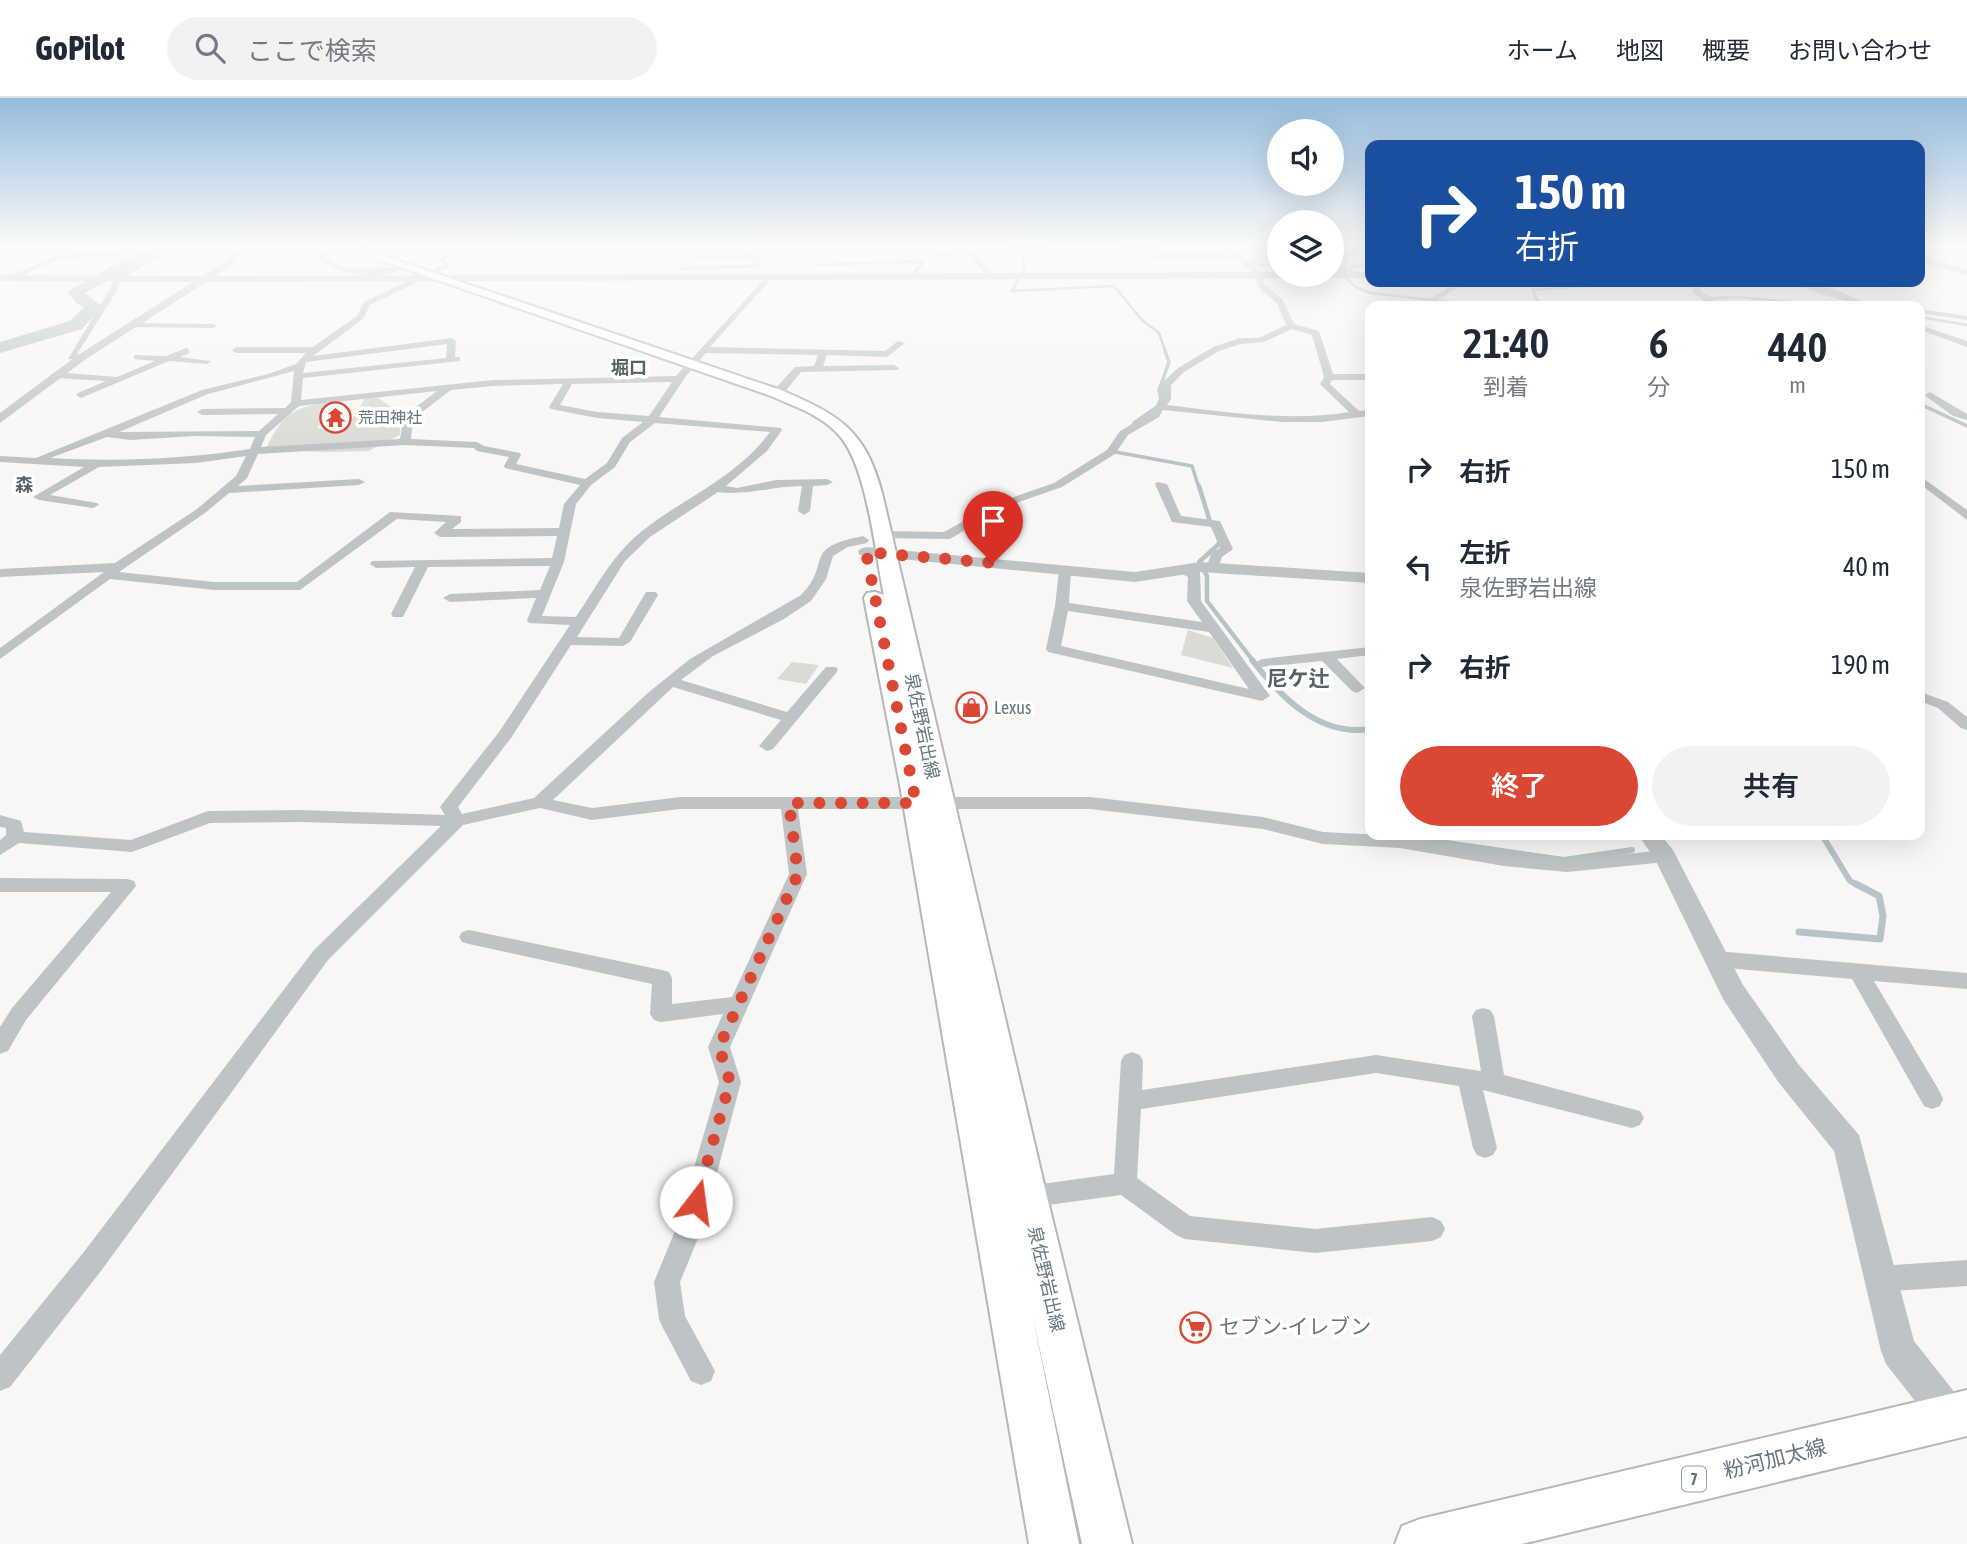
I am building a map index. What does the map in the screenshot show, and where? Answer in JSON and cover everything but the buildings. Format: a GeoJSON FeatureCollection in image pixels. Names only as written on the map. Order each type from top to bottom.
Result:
{"type":"FeatureCollection","features":[{"type":"Feature","properties":{"kind":"main road","name":"泉佐野岩出線"},"geometry":{"type":"LineString","coordinates":[[536,314],[776,393],[820,413],[842,428],[856,445],[864,463],[873,545]]}},
{"type":"Feature","properties":{"kind":"main road","name":"泉佐野岩出線"},"geometry":{"type":"LineString","coordinates":[[692,366],[777,402],[827,429],[845,456],[873,545],[928,803],[1027,1197],[1107,1544]]}},
{"type":"Feature","properties":{"kind":"main road","name":"泉佐野岩出線"},"geometry":{"type":"LineString","coordinates":[[928,803],[1054,1544]]}},
{"type":"Feature","properties":{"kind":"main road","name":"粉河加太線"},"geometry":{"type":"LineString","coordinates":[[1420,1544],[1958,1414]]}},
{"type":"Feature","properties":{"kind":"street"},"geometry":{"type":"LineString","coordinates":[[82,356],[72,357],[98,314]]}},
{"type":"Feature","properties":{"kind":"street"},"geometry":{"type":"LineString","coordinates":[[0,419],[55,375],[148,314]]}},
{"type":"Feature","properties":{"kind":"street"},"geometry":{"type":"LineString","coordinates":[[296,403],[300,367],[314,350],[362,314]]}},
{"type":"Feature","properties":{"kind":"street"},"geometry":{"type":"LineString","coordinates":[[580,621],[534,620],[558,562],[570,505],[587,483],[611,465],[626,440],[651,421],[692,366],[736,314]]}},
{"type":"Feature","properties":{"kind":"street"},"geometry":{"type":"LineString","coordinates":[[1286,314],[1291,326]]}},
{"type":"Feature","properties":{"kind":"street"},"geometry":{"type":"LineString","coordinates":[[1943,314],[1967,318]]}},
{"type":"Feature","properties":{"kind":"street"},"geometry":{"type":"LineString","coordinates":[[132,325],[213,326]]}},
{"type":"Feature","properties":{"kind":"street"},"geometry":{"type":"LineString","coordinates":[[873,545],[946,536],[998,506],[1058,485],[1111,452],[1124,433],[1155,415],[1166,399],[1166,384],[1181,369],[1216,349],[1240,341],[1261,340],[1291,326],[1315,333],[1329,377],[1325,384],[1356,413]]}},
{"type":"Feature","properties":{"kind":"street"},"geometry":{"type":"LineString","coordinates":[[1925,329],[1967,344]]}},
{"type":"Feature","properties":{"kind":"street"},"geometry":{"type":"LineString","coordinates":[[0,655],[227,490],[241,478],[262,434],[296,403],[356,384],[406,364],[454,360],[452,341],[300,367],[205,392],[107,434],[37,459]]}},
{"type":"Feature","properties":{"kind":"street"},"geometry":{"type":"LineString","coordinates":[[300,367],[356,384],[407,391],[493,383],[569,382],[692,366],[823,354],[887,354],[901,342]]}},
{"type":"Feature","properties":{"kind":"street"},"geometry":{"type":"LineString","coordinates":[[406,347],[407,391]]}},
{"type":"Feature","properties":{"kind":"street"},"geometry":{"type":"LineString","coordinates":[[236,350],[314,350]]}},
{"type":"Feature","properties":{"kind":"street"},"geometry":{"type":"LineString","coordinates":[[81,394],[186,351]]}},
{"type":"Feature","properties":{"kind":"street"},"geometry":{"type":"LineString","coordinates":[[818,369],[823,354]]}},
{"type":"Feature","properties":{"kind":"street"},"geometry":{"type":"LineString","coordinates":[[138,357],[207,361]]}},
{"type":"Feature","properties":{"kind":"street"},"geometry":{"type":"LineString","coordinates":[[776,393],[781,391],[798,369],[894,368]]}},
{"type":"Feature","properties":{"kind":"street"},"geometry":{"type":"LineString","coordinates":[[55,375],[119,379]]}},
{"type":"Feature","properties":{"kind":"street"},"geometry":{"type":"LineString","coordinates":[[1329,377],[1365,377]]}},
{"type":"Feature","properties":{"kind":"street"},"geometry":{"type":"LineString","coordinates":[[457,821],[449,807],[505,734],[621,559],[646,534],[715,488],[764,449],[777,430],[651,421],[554,407],[569,382]]}},
{"type":"Feature","properties":{"kind":"street"},"geometry":{"type":"LineString","coordinates":[[405,443],[408,418],[448,388]]}},
{"type":"Feature","properties":{"kind":"street"},"geometry":{"type":"LineString","coordinates":[[1930,395],[1957,414],[1967,417]]}},
{"type":"Feature","properties":{"kind":"street"},"geometry":{"type":"LineString","coordinates":[[1161,407],[1255,417],[1325,419],[1365,413]]}},
{"type":"Feature","properties":{"kind":"street"},"geometry":{"type":"LineString","coordinates":[[202,412],[286,411]]}},
{"type":"Feature","properties":{"kind":"street"},"geometry":{"type":"LineString","coordinates":[[107,434],[130,437],[195,433],[262,434]]}},
{"type":"Feature","properties":{"kind":"street"},"geometry":{"type":"LineString","coordinates":[[0,459],[97,464],[196,460],[256,451],[405,443],[477,445],[481,449],[516,454],[509,466],[587,483]]}},
{"type":"Feature","properties":{"kind":"street"},"geometry":{"type":"LineString","coordinates":[[93,505],[39,497],[97,464]]}},
{"type":"Feature","properties":{"kind":"street"},"geometry":{"type":"LineString","coordinates":[[227,490],[359,482]]}},
{"type":"Feature","properties":{"kind":"street"},"geometry":{"type":"LineString","coordinates":[[715,488],[737,491],[776,482],[827,482]]}},
{"type":"Feature","properties":{"kind":"street"},"geometry":{"type":"LineString","coordinates":[[804,511],[808,482]]}},
{"type":"Feature","properties":{"kind":"street"},"geometry":{"type":"LineString","coordinates":[[1925,483],[1967,516]]}},
{"type":"Feature","properties":{"kind":"street"},"geometry":{"type":"LineString","coordinates":[[1161,484],[1176,519],[1216,524],[1227,548],[1216,555],[1212,568]]}},
{"type":"Feature","properties":{"kind":"street"},"geometry":{"type":"LineString","coordinates":[[0,573],[114,571],[214,586],[300,586],[394,514],[457,519],[440,533],[566,531]]}},
{"type":"Feature","properties":{"kind":"street"},"geometry":{"type":"LineString","coordinates":[[540,803],[592,756],[645,701],[698,660],[785,613],[810,596],[822,577],[823,558],[830,550],[849,542],[1135,577],[1212,568],[1365,578]]}},
{"type":"Feature","properties":{"kind":"street"},"geometry":{"type":"LineString","coordinates":[[376,564],[558,562]]}},
{"type":"Feature","properties":{"kind":"street"},"geometry":{"type":"LineString","coordinates":[[398,614],[423,565]]}},
{"type":"Feature","properties":{"kind":"street"},"geometry":{"type":"LineString","coordinates":[[1065,570],[1054,649],[1262,696],[1194,601],[1195,575],[1181,570]]}},
{"type":"Feature","properties":{"kind":"street"},"geometry":{"type":"LineString","coordinates":[[450,598],[545,594]]}},
{"type":"Feature","properties":{"kind":"street"},"geometry":{"type":"LineString","coordinates":[[569,641],[623,642],[651,595]]}},
{"type":"Feature","properties":{"kind":"street"},"geometry":{"type":"LineString","coordinates":[[1062,606],[1213,628]]}},
{"type":"Feature","properties":{"kind":"street"},"geometry":{"type":"LineString","coordinates":[[1262,663],[1365,651]]}},
{"type":"Feature","properties":{"kind":"street"},"geometry":{"type":"LineString","coordinates":[[1325,655],[1357,688]]}},
{"type":"Feature","properties":{"kind":"street"},"geometry":{"type":"LineString","coordinates":[[767,747],[831,670]]}},
{"type":"Feature","properties":{"kind":"street"},"geometry":{"type":"LineString","coordinates":[[671,682],[792,718]]}},
{"type":"Feature","properties":{"kind":"street"},"geometry":{"type":"LineString","coordinates":[[1925,698],[1949,710],[1967,725]]}},
{"type":"Feature","properties":{"kind":"street"},"geometry":{"type":"LineString","coordinates":[[1949,710],[1967,712]]}},
{"type":"Feature","properties":{"kind":"street"},"geometry":{"type":"LineString","coordinates":[[0,849],[15,837],[132,846],[208,817],[300,816],[457,821],[540,803],[592,814],[680,803],[1090,803],[1264,823],[1323,838],[1400,842],[1504,860],[1567,866],[1657,846],[1733,992],[1789,1074],[1848,1145],[1879,1279],[1899,1351],[1958,1414]]}},
{"type":"Feature","properties":{"kind":"street"},"geometry":{"type":"LineString","coordinates":[[701,1371],[672,1319],[667,1282],[690,1226],[730,1082],[719,1047],[798,874],[789,803]]}},
{"type":"Feature","properties":{"kind":"street"},"geometry":{"type":"LineString","coordinates":[[0,821],[15,825],[15,837]]}},
{"type":"Feature","properties":{"kind":"street"},"geometry":{"type":"LineString","coordinates":[[0,1377],[92,1262],[321,955],[457,821]]}},
{"type":"Feature","properties":{"kind":"street"},"geometry":{"type":"LineString","coordinates":[[0,885],[127,886],[19,1014],[0,1045]]}},
{"type":"Feature","properties":{"kind":"street"},"geometry":{"type":"LineString","coordinates":[[469,937],[662,978],[661,1014],[739,1003]]}},
{"type":"Feature","properties":{"kind":"street"},"geometry":{"type":"LineString","coordinates":[[1716,959],[1967,981]]}},
{"type":"Feature","properties":{"kind":"street"},"geometry":{"type":"LineString","coordinates":[[1858,971],[1932,1099]]}},
{"type":"Feature","properties":{"kind":"street"},"geometry":{"type":"LineString","coordinates":[[1483,1016],[1494,1082]]}},
{"type":"Feature","properties":{"kind":"street"},"geometry":{"type":"LineString","coordinates":[[1125,1183],[1132,1061]]}},
{"type":"Feature","properties":{"kind":"street"},"geometry":{"type":"LineString","coordinates":[[1130,1101],[1376,1064],[1494,1082],[1632,1118]]}},
{"type":"Feature","properties":{"kind":"street"},"geometry":{"type":"LineString","coordinates":[[1469,1080],[1485,1148]]}},
{"type":"Feature","properties":{"kind":"street"},"geometry":{"type":"LineString","coordinates":[[1027,1197],[1125,1183],[1185,1227],[1315,1241],[1432,1229]]}},
{"type":"Feature","properties":{"kind":"street"},"geometry":{"type":"LineString","coordinates":[[1879,1279],[1967,1273]]}},
{"type":"Feature","properties":{"kind":"shaded area"},"geometry":{"type":"Polygon","coordinates":[[[377,397],[401,414],[400,435],[368,451],[266,449],[277,428],[296,411],[328,402],[334,409],[317,428],[335,429],[352,419],[365,398],[377,397]]]}},
{"type":"Feature","properties":{"kind":"shaded area"},"geometry":{"type":"Polygon","coordinates":[[[1188,630],[1213,638],[1233,668],[1181,655],[1188,630]]]}},
{"type":"Feature","properties":{"kind":"shaded area"},"geometry":{"type":"Polygon","coordinates":[[[792,662],[819,665],[806,684],[777,679],[792,662]]]}},
{"type":"Feature","properties":{"kind":"waterway"},"geometry":{"type":"LineString","coordinates":[[0,348],[76,325],[86,314]]}},
{"type":"Feature","properties":{"kind":"waterway"},"geometry":{"type":"LineString","coordinates":[[1137,314],[1159,333],[1166,353]]}},
{"type":"Feature","properties":{"kind":"waterway"},"geometry":{"type":"LineString","coordinates":[[1925,318],[1967,325]]}},
{"type":"Feature","properties":{"kind":"waterway"},"geometry":{"type":"LineString","coordinates":[[1134,423],[1157,407],[1161,399],[1159,390],[1169,362],[1165,351]]}},
{"type":"Feature","properties":{"kind":"waterway"},"geometry":{"type":"LineString","coordinates":[[1925,406],[1967,426]]}},
{"type":"Feature","properties":{"kind":"waterway"},"geometry":{"type":"LineString","coordinates":[[1110,451],[1192,466],[1199,488]]}},
{"type":"Feature","properties":{"kind":"waterway"},"geometry":{"type":"LineString","coordinates":[[1199,486],[1211,525]]}},
{"type":"Feature","properties":{"kind":"waterway"},"geometry":{"type":"LineString","coordinates":[[1219,541],[1220,543],[1199,562],[1207,576],[1207,601],[1254,662]]}},
{"type":"Feature","properties":{"kind":"waterway"},"geometry":{"type":"LineString","coordinates":[[1252,660],[1276,688],[1303,711],[1334,727],[1365,729]]}},
{"type":"Feature","properties":{"kind":"waterway"},"geometry":{"type":"LineString","coordinates":[[1426,840],[1564,860],[1632,850]]}},
{"type":"Feature","properties":{"kind":"waterway"},"geometry":{"type":"LineString","coordinates":[[1825,840],[1850,881],[1859,886]]}},
{"type":"Feature","properties":{"kind":"waterway"},"geometry":{"type":"LineString","coordinates":[[1799,932],[1880,939],[1883,916],[1879,896],[1856,884]]}},
{"type":"Feature","properties":{"kind":"place","name":"荒田神社"},"geometry":{"type":"Point","coordinates":[335,417]}},
{"type":"Feature","properties":{"kind":"place","name":"Lexus"},"geometry":{"type":"Point","coordinates":[971,708]}},
{"type":"Feature","properties":{"kind":"place","name":"セブン-イレブン"},"geometry":{"type":"Point","coordinates":[1196,1327]}},
{"type":"Feature","properties":{"kind":"district","name":"堀口"},"geometry":{"type":"Point","coordinates":[629,368]}},
{"type":"Feature","properties":{"kind":"district","name":"森"},"geometry":{"type":"Point","coordinates":[24,485]}},
{"type":"Feature","properties":{"kind":"district","name":"尼ケ辻"},"geometry":{"type":"Point","coordinates":[1298,679]}},
{"type":"Feature","properties":{"kind":"route"},"geometry":{"type":"LineString","coordinates":[[696,1202],[730,1082],[719,1047],[798,874],[789,803],[916,803],[866,552],[993,563]]}}]}
